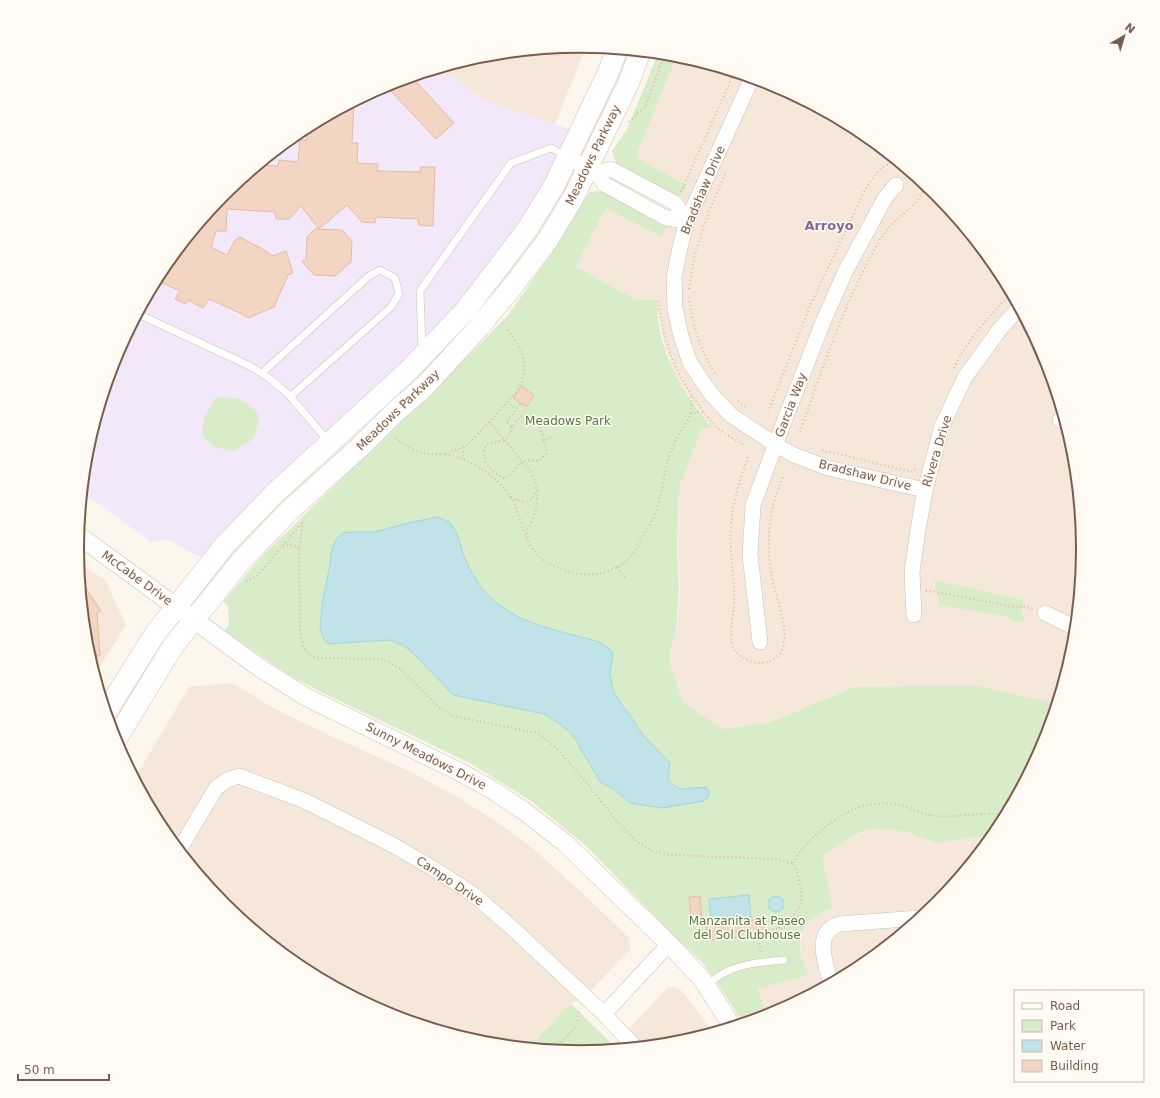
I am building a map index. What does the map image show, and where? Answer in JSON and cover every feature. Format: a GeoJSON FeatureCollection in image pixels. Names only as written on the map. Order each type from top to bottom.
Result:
{"type":"FeatureCollection","features":[{"type":"Feature","properties":{"kind":"main road","name":"Meadows Parkway"},"geometry":{"type":"LineString","coordinates":[[110,706],[155,634],[224,546],[274,494],[409,370],[465,310],[528,228],[554,186],[608,73],[615,54]]}},
{"type":"Feature","properties":{"kind":"main road","name":"Meadows Parkway"},"geometry":{"type":"LineString","coordinates":[[120,733],[173,646],[241,561],[290,510],[425,386],[479,327],[547,241],[593,171],[638,56]]}},
{"type":"Feature","properties":{"kind":"street","name":"Bradshaw Drive"},"geometry":{"type":"LineString","coordinates":[[750,83],[687,221],[680,247],[674,278],[675,309],[681,336],[690,362],[711,394],[732,416],[794,455],[828,468],[925,490]]}},
{"type":"Feature","properties":{"kind":"street"},"geometry":{"type":"LineString","coordinates":[[568,157],[593,171],[612,169],[675,203],[687,221]]}},
{"type":"Feature","properties":{"kind":"street","name":"Garcia Way"},"geometry":{"type":"LineString","coordinates":[[760,642],[750,555],[753,506],[820,329],[845,272],[885,198],[896,185]]}},
{"type":"Feature","properties":{"kind":"street","name":"Rivera Drive"},"geometry":{"type":"LineString","coordinates":[[914,615],[912,572],[925,490],[942,426],[965,377],[1000,329],[1016,312]]}},
{"type":"Feature","properties":{"kind":"street","name":"McCabe Drive"},"geometry":{"type":"LineString","coordinates":[[84,540],[194,619]]}},
{"type":"Feature","properties":{"kind":"street"},"geometry":{"type":"LineString","coordinates":[[1045,613],[1070,625]]}},
{"type":"Feature","properties":{"kind":"street","name":"Sunny Meadows Drive"},"geometry":{"type":"LineString","coordinates":[[194,619],[260,668],[306,697],[462,773],[494,791],[524,811],[565,843],[669,944],[707,985],[729,1022]]}},
{"type":"Feature","properties":{"kind":"street","name":"Campo Drive"},"geometry":{"type":"LineString","coordinates":[[182,845],[216,788],[227,780],[239,776],[305,801],[393,845],[473,894],[509,925],[604,1014],[631,1042]]}},
{"type":"Feature","properties":{"kind":"street"},"geometry":{"type":"LineString","coordinates":[[829,978],[825,964],[823,949],[826,931],[834,926],[911,918]]}},
{"type":"Feature","properties":{"kind":"street"},"geometry":{"type":"LineString","coordinates":[[604,1014],[669,944]]}},
{"type":"Feature","properties":{"kind":"lane"},"geometry":{"type":"LineString","coordinates":[[422,356],[420,291],[511,163],[550,148],[568,157]]}},
{"type":"Feature","properties":{"kind":"lane"},"geometry":{"type":"LineString","coordinates":[[262,373],[369,276],[380,270],[395,278],[399,294],[391,306],[290,397]]}},
{"type":"Feature","properties":{"kind":"lane"},"geometry":{"type":"LineString","coordinates":[[142,316],[262,373],[290,397],[330,443]]}},
{"type":"Feature","properties":{"kind":"lane"},"geometry":{"type":"LineString","coordinates":[[707,985],[728,971],[740,967],[761,962],[784,960]]}},
{"type":"Feature","properties":{"kind":"path"},"geometry":{"type":"LineString","coordinates":[[626,125],[644,107],[663,60]]}},
{"type":"Feature","properties":{"kind":"path"},"geometry":{"type":"LineString","coordinates":[[679,194],[683,190],[732,77]]}},
{"type":"Feature","properties":{"kind":"path"},"geometry":{"type":"LineString","coordinates":[[768,412],[810,306],[864,192],[871,180],[884,166],[891,163]]}},
{"type":"Feature","properties":{"kind":"path"},"geometry":{"type":"LineString","coordinates":[[719,380],[708,361],[699,340],[692,319],[688,292],[691,266],[701,230],[726,172]]}},
{"type":"Feature","properties":{"kind":"path"},"geometry":{"type":"LineString","coordinates":[[800,432],[816,387],[855,289],[890,226],[916,202],[921,195],[922,190]]}},
{"type":"Feature","properties":{"kind":"path"},"geometry":{"type":"LineString","coordinates":[[953,370],[959,356],[1007,297]]}},
{"type":"Feature","properties":{"kind":"path"},"geometry":{"type":"LineString","coordinates":[[396,438],[409,447],[432,456],[445,454],[464,447],[490,422],[520,386],[523,377],[524,368],[522,354],[518,343],[506,328]]}},
{"type":"Feature","properties":{"kind":"path"},"geometry":{"type":"LineString","coordinates":[[445,454],[457,456],[485,471],[504,488],[516,507],[527,539],[536,554],[547,562],[572,572],[599,574],[609,572],[633,553],[657,510],[668,464],[677,436],[690,413],[692,406],[691,394]]}},
{"type":"Feature","properties":{"kind":"path"},"geometry":{"type":"LineString","coordinates":[[732,397],[750,411]]}},
{"type":"Feature","properties":{"kind":"path"},"geometry":{"type":"LineString","coordinates":[[507,402],[516,409]]}},
{"type":"Feature","properties":{"kind":"path"},"geometry":{"type":"LineString","coordinates":[[512,427],[506,422],[520,403]]}},
{"type":"Feature","properties":{"kind":"path"},"geometry":{"type":"LineString","coordinates":[[690,413],[698,412],[705,414]]}},
{"type":"Feature","properties":{"kind":"path"},"geometry":{"type":"LineString","coordinates":[[522,416],[528,416],[536,421],[547,453],[541,460],[522,461],[511,475],[503,478],[490,469],[483,454],[484,448],[487,444],[505,440],[509,436],[517,419],[522,416]]}},
{"type":"Feature","properties":{"kind":"path"},"geometry":{"type":"LineString","coordinates":[[490,422],[522,461],[536,481],[538,501],[533,519],[526,532],[527,539]]}},
{"type":"Feature","properties":{"kind":"path"},"geometry":{"type":"LineString","coordinates":[[543,441],[553,437]]}},
{"type":"Feature","properties":{"kind":"path"},"geometry":{"type":"LineString","coordinates":[[464,447],[464,461]]}},
{"type":"Feature","properties":{"kind":"path"},"geometry":{"type":"LineString","coordinates":[[821,450],[911,472],[915,471],[918,467]]}},
{"type":"Feature","properties":{"kind":"path"},"geometry":{"type":"LineString","coordinates":[[511,497],[521,502],[528,502],[533,498],[537,490]]}},
{"type":"Feature","properties":{"kind":"path"},"geometry":{"type":"LineString","coordinates":[[243,583],[257,576],[303,522],[300,550],[300,632],[304,648],[308,654],[316,658],[378,659],[389,662],[399,668],[439,707],[453,716],[537,733],[557,749],[587,783],[617,822],[635,840],[652,851],[671,855],[774,859],[793,862]]}},
{"type":"Feature","properties":{"kind":"path"},"geometry":{"type":"LineString","coordinates":[[282,548],[292,545],[300,550]]}},
{"type":"Feature","properties":{"kind":"path"},"geometry":{"type":"LineString","coordinates":[[617,567],[625,578]]}},
{"type":"Feature","properties":{"kind":"path"},"geometry":{"type":"LineString","coordinates":[[913,591],[937,592],[1019,608],[1022,606],[1045,613]]}},
{"type":"Feature","properties":{"kind":"path"},"geometry":{"type":"LineString","coordinates":[[793,862],[808,842],[840,817],[856,808],[897,804],[934,816],[985,813],[999,814]]}},
{"type":"Feature","properties":{"kind":"path"},"geometry":{"type":"LineString","coordinates":[[765,930],[778,929],[785,926],[801,904],[802,894],[797,871],[793,862]]}},
{"type":"Feature","properties":{"kind":"path"},"geometry":{"type":"LineString","coordinates":[[778,920],[779,933]]}},
{"type":"Feature","properties":{"kind":"path"},"geometry":{"type":"LineString","coordinates":[[556,1044],[575,1028],[579,1011],[588,1000]]}},
{"type":"Feature","properties":{"kind":"shaded area"},"geometry":{"type":"Polygon","coordinates":[[[584,53],[555,124],[486,101],[445,72],[515,57],[584,53]]]}},
{"type":"Feature","properties":{"kind":"shaded area","name":"Arroyo"},"geometry":{"type":"Polygon","coordinates":[[[674,63],[708,70],[739,79],[799,104],[828,119],[856,137],[882,155],[931,198],[974,247],[1010,301],[1038,359],[1050,390],[1059,421],[1072,484],[1076,549],[1072,614],[1059,677],[1052,702],[972,685],[854,687],[768,723],[722,729],[683,702],[670,663],[670,651],[678,621],[680,588],[678,551],[679,488],[701,431],[704,428],[712,428],[683,386],[673,368],[665,346],[657,300],[637,300],[576,267],[606,208],[662,237],[687,185],[636,157],[674,63]]]}},
{"type":"Feature","properties":{"kind":"shaded area"},"geometry":{"type":"Polygon","coordinates":[[[445,72],[486,101],[573,130],[554,166],[518,226],[440,326],[203,559],[166,539],[151,542],[87,496],[101,421],[110,390],[122,359],[150,301],[186,247],[229,198],[278,155],[332,119],[390,91],[421,79],[445,72]]]}},
{"type":"Feature","properties":{"kind":"shaded area"},"geometry":{"type":"Polygon","coordinates":[[[85,566],[106,581],[126,625],[99,668],[88,614],[85,566]]]}},
{"type":"Feature","properties":{"kind":"shaded area"},"geometry":{"type":"Polygon","coordinates":[[[232,683],[277,710],[409,771],[454,795],[494,820],[529,845],[628,936],[631,949],[585,996],[568,1006],[533,1043],[483,1035],[421,1019],[361,994],[332,979],[278,943],[229,900],[186,851],[150,797],[138,773],[189,687],[232,683]]]}},
{"type":"Feature","properties":{"kind":"shaded area"},"geometry":{"type":"Polygon","coordinates":[[[877,829],[906,832],[936,843],[984,836],[974,851],[931,900],[882,943],[828,979],[765,1009],[758,989],[808,975],[802,958],[800,944],[802,933],[817,914],[833,909],[822,855],[864,831],[877,829]]]}},
{"type":"Feature","properties":{"kind":"shaded area"},"geometry":{"type":"Polygon","coordinates":[[[674,987],[682,991],[710,1028],[645,1041],[614,1044],[668,988],[674,987]]]}},
{"type":"Feature","properties":{"kind":"green space"},"geometry":{"type":"Polygon","coordinates":[[[656,59],[674,63],[636,157],[687,185],[682,195],[678,196],[669,194],[616,163],[612,151],[627,129],[656,59]]]}},
{"type":"Feature","properties":{"kind":"green space"},"geometry":{"type":"Polygon","coordinates":[[[598,191],[608,194],[667,226],[662,237],[606,208],[576,267],[637,300],[657,300],[658,319],[666,354],[686,392],[712,428],[704,428],[701,431],[679,488],[677,551],[679,586],[677,620],[674,639],[670,651],[670,663],[683,702],[722,729],[768,723],[854,687],[972,685],[1052,702],[1025,768],[1010,797],[984,836],[936,843],[906,832],[877,829],[863,831],[822,855],[833,909],[827,910],[815,917],[806,926],[803,932],[800,949],[808,975],[758,989],[765,1009],[740,1019],[702,962],[677,939],[585,845],[531,801],[470,763],[327,695],[289,675],[225,631],[229,624],[228,606],[223,602],[262,556],[472,352],[508,315],[552,253],[590,192],[598,191]],[[429,518],[374,532],[350,532],[332,549],[322,605],[321,627],[323,638],[336,644],[389,640],[403,645],[415,655],[452,694],[544,714],[572,734],[601,783],[614,789],[630,803],[662,808],[704,801],[699,787],[685,789],[678,787],[668,778],[670,763],[644,736],[613,691],[610,671],[613,656],[600,642],[546,628],[511,614],[490,598],[476,580],[465,560],[429,518]]]}},
{"type":"Feature","properties":{"kind":"green space"},"geometry":{"type":"Polygon","coordinates":[[[216,397],[236,398],[244,402],[259,415],[257,430],[253,438],[246,444],[233,451],[214,447],[202,435],[204,417],[216,397]]]}},
{"type":"Feature","properties":{"kind":"green space"},"geometry":{"type":"Polygon","coordinates":[[[934,580],[1024,600],[1022,612],[1025,621],[1014,623],[1008,617],[939,605],[934,580]]]}},
{"type":"Feature","properties":{"kind":"green space"},"geometry":{"type":"Polygon","coordinates":[[[571,1004],[612,1044],[580,1045],[533,1043],[571,1004]]]}},
{"type":"Feature","properties":{"kind":"water"},"geometry":{"type":"Polygon","coordinates":[[[438,517],[448,521],[452,525],[471,571],[483,590],[491,598],[515,615],[557,631],[600,642],[612,651],[613,656],[610,672],[613,691],[644,736],[670,763],[668,778],[673,784],[682,789],[701,787],[707,788],[710,794],[704,801],[662,808],[630,803],[614,789],[601,783],[572,734],[544,714],[452,694],[415,655],[403,645],[389,640],[328,644],[323,638],[320,628],[322,604],[332,549],[336,539],[343,533],[374,532],[438,517]]]}},
{"type":"Feature","properties":{"kind":"water"},"geometry":{"type":"Polygon","coordinates":[[[749,895],[751,917],[711,920],[709,899],[749,895]]]}},
{"type":"Feature","properties":{"kind":"water"},"geometry":{"type":"Polygon","coordinates":[[[776,896],[782,898],[784,904],[782,910],[776,912],[770,910],[768,904],[770,898],[776,896]]]}},
{"type":"Feature","properties":{"kind":"building"},"geometry":{"type":"Polygon","coordinates":[[[416,81],[454,123],[436,139],[391,91],[416,81]]]}},
{"type":"Feature","properties":{"kind":"building"},"geometry":{"type":"Polygon","coordinates":[[[354,108],[352,143],[358,143],[357,163],[378,164],[377,171],[421,172],[420,167],[435,167],[433,226],[419,225],[418,219],[376,217],[375,223],[362,222],[347,205],[319,229],[301,206],[289,219],[276,219],[275,212],[227,209],[226,231],[216,231],[211,247],[227,255],[235,240],[240,237],[273,256],[286,251],[293,273],[288,275],[274,307],[248,318],[209,299],[203,308],[188,300],[185,304],[175,299],[180,291],[162,283],[186,247],[229,198],[266,165],[278,166],[279,160],[298,162],[300,140],[307,140],[307,135],[332,119],[354,108]]]}},
{"type":"Feature","properties":{"kind":"building"},"geometry":{"type":"Polygon","coordinates":[[[315,229],[342,230],[352,241],[351,262],[335,276],[314,275],[302,261],[306,260],[307,237],[315,229]]]}},
{"type":"Feature","properties":{"kind":"building"},"geometry":{"type":"Polygon","coordinates":[[[522,386],[534,396],[526,407],[513,398],[522,386]]]}},
{"type":"Feature","properties":{"kind":"building"},"geometry":{"type":"Polygon","coordinates":[[[86,588],[101,611],[97,613],[100,656],[96,656],[94,646],[88,614],[86,588]]]}},
{"type":"Feature","properties":{"kind":"building"},"geometry":{"type":"Polygon","coordinates":[[[700,896],[702,922],[691,922],[689,897],[700,896]]]}},
{"type":"Feature","properties":{"kind":"building"},"geometry":{"type":"Polygon","coordinates":[[[762,919],[762,922],[764,921],[765,932],[751,934],[751,936],[708,940],[706,925],[762,919]]]}},
{"type":"Feature","properties":{"kind":"district","name":"Arroyo"},"geometry":{"type":"Point","coordinates":[829,225]}},
{"type":"Feature","properties":{"kind":"park label","name":"Meadows Park"},"geometry":{"type":"Point","coordinates":[568,421]}},
{"type":"Feature","properties":{"kind":"park label","name":"Manzanita at Paseo del Sol Clubhouse"},"geometry":{"type":"Point","coordinates":[747,928]}}]}
